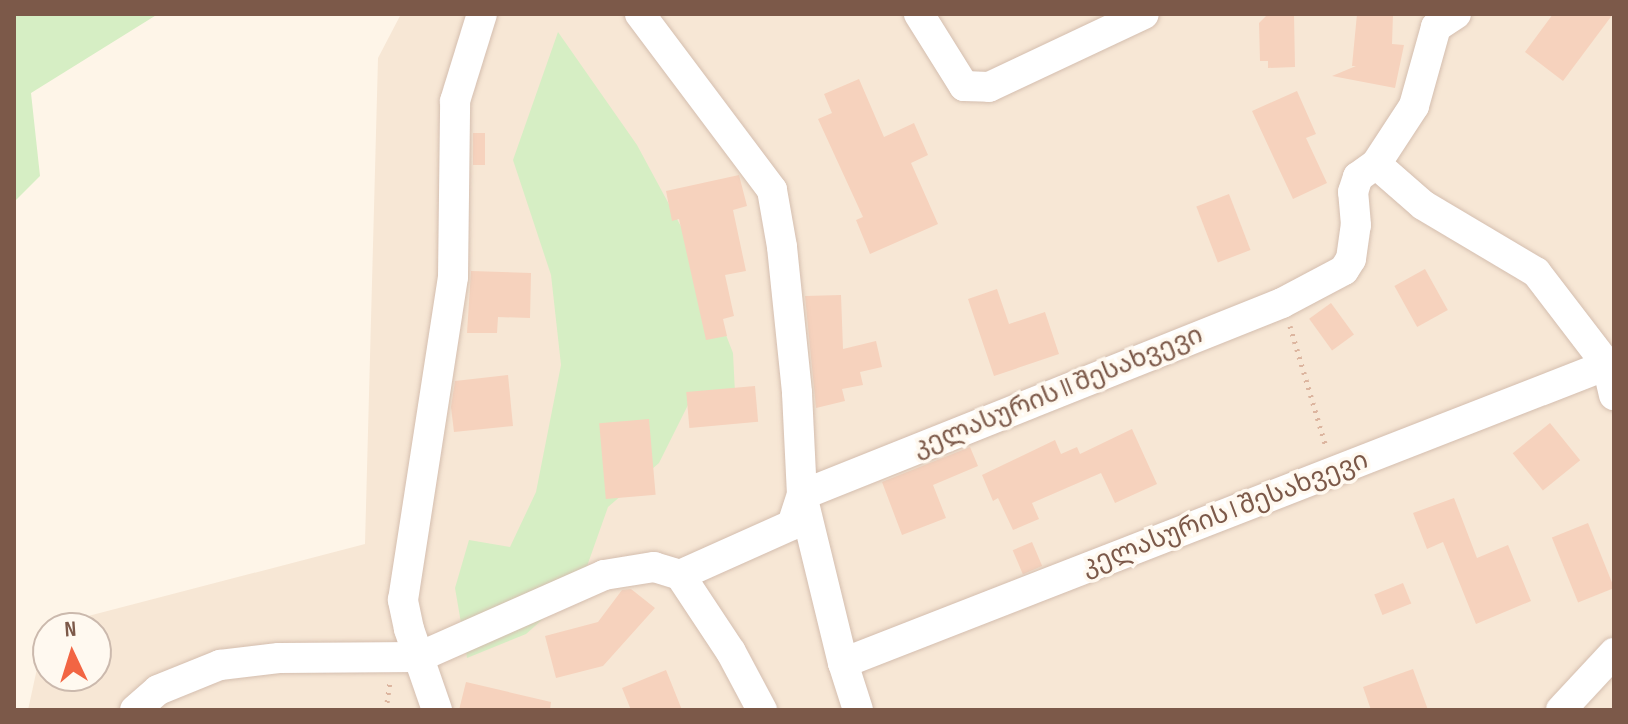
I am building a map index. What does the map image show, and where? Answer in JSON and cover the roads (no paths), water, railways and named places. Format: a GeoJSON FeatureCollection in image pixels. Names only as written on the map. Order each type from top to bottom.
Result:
{"type":"FeatureCollection","features":[{"type":"Feature","properties":{"kind":"street"},"geometry":{"type":"LineString","coordinates":[[437,710],[403,600],[453,277],[455,101],[482,14]]}},
{"type":"Feature","properties":{"kind":"street"},"geometry":{"type":"LineString","coordinates":[[640,14],[772,190],[782,247],[796,378],[802,495],[843,663],[858,710]]}},
{"type":"Feature","properties":{"kind":"street"},"geometry":{"type":"LineString","coordinates":[[919,14],[964,86],[989,87],[1144,14]]}},
{"type":"Feature","properties":{"kind":"street","name":"კელასურის II შესახვევი"},"geometry":{"type":"LineString","coordinates":[[802,495],[1282,303],[1344,270],[1351,259],[1356,225],[1353,192],[1358,177],[1376,164],[1414,106],[1442,18]]}},
{"type":"Feature","properties":{"kind":"street"},"geometry":{"type":"LineString","coordinates":[[1376,164],[1423,205],[1536,272],[1607,365],[1614,395]]}},
{"type":"Feature","properties":{"kind":"street","name":"კელასურის I შესახვევი"},"geometry":{"type":"LineString","coordinates":[[843,663],[1607,365]]}},
{"type":"Feature","properties":{"kind":"street"},"geometry":{"type":"LineString","coordinates":[[680,575],[792,525],[802,495]]}},
{"type":"Feature","properties":{"kind":"street"},"geometry":{"type":"LineString","coordinates":[[135,710],[158,690],[220,665],[279,658],[419,657],[604,575],[654,567],[680,575],[731,652],[762,710]]}},
{"type":"Feature","properties":{"kind":"street"},"geometry":{"type":"LineString","coordinates":[[1561,710],[1614,653]]}}]}
